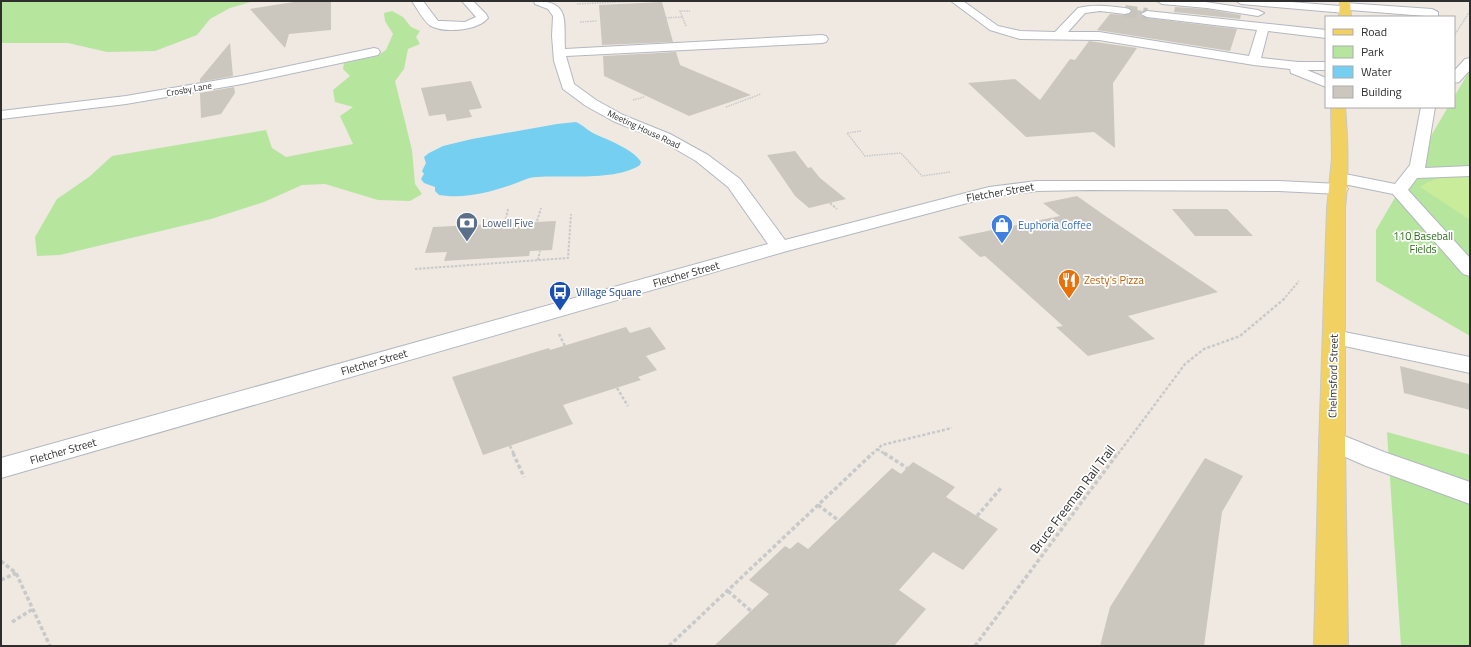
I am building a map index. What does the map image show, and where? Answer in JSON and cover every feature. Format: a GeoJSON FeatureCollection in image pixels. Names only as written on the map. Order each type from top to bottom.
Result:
{"type":"FeatureCollection","features":[{"type":"Feature","properties":{"kind":"main road","name":"Chelmsford Street"},"geometry":{"type":"LineString","coordinates":[[1331,646],[1332,440],[1336,208],[1339,183],[1338,108]]}},
{"type":"Feature","properties":{"kind":"street"},"geometry":{"type":"LineString","coordinates":[[420,1],[434,24],[450,26],[472,23],[482,18],[482,16],[467,1]]}},
{"type":"Feature","properties":{"kind":"street","name":"Meeting House Road"},"geometry":{"type":"LineString","coordinates":[[542,1],[552,7],[559,16],[560,61],[568,86],[591,103],[618,118],[665,137],[702,158],[734,183],[780,247]]}},
{"type":"Feature","properties":{"kind":"street"},"geometry":{"type":"LineString","coordinates":[[956,1],[994,28],[1004,32],[1034,36],[1099,36],[1277,65],[1298,70],[1325,83]]}},
{"type":"Feature","properties":{"kind":"street"},"geometry":{"type":"LineString","coordinates":[[1162,1],[1207,3],[1267,14]]}},
{"type":"Feature","properties":{"kind":"street"},"geometry":{"type":"LineString","coordinates":[[1237,1],[1345,9],[1432,12],[1432,16]]}},
{"type":"Feature","properties":{"kind":"street"},"geometry":{"type":"LineString","coordinates":[[1059,36],[1082,10],[1100,8],[1125,11]]}},
{"type":"Feature","properties":{"kind":"street"},"geometry":{"type":"LineString","coordinates":[[1147,14],[1325,34]]}},
{"type":"Feature","properties":{"kind":"street"},"geometry":{"type":"LineString","coordinates":[[1254,61],[1262,28]]}},
{"type":"Feature","properties":{"kind":"street"},"geometry":{"type":"LineString","coordinates":[[560,53],[822,39]]}},
{"type":"Feature","properties":{"kind":"street","name":"Crosby Lane"},"geometry":{"type":"LineString","coordinates":[[1,115],[126,100],[228,83],[374,52]]}},
{"type":"Feature","properties":{"kind":"street"},"geometry":{"type":"LineString","coordinates":[[1455,78],[1470,62]]}},
{"type":"Feature","properties":{"kind":"street"},"geometry":{"type":"LineString","coordinates":[[1277,65],[1325,66]]}},
{"type":"Feature","properties":{"kind":"street"},"geometry":{"type":"LineString","coordinates":[[1428,108],[1418,166],[1399,190],[1470,270]]}},
{"type":"Feature","properties":{"kind":"street"},"geometry":{"type":"LineString","coordinates":[[1413,173],[1470,171]]}},
{"type":"Feature","properties":{"kind":"street","name":"Fletcher Street"},"geometry":{"type":"LineString","coordinates":[[1,468],[780,247],[989,192],[1037,186],[1279,186],[1339,183],[1399,190]]}},
{"type":"Feature","properties":{"kind":"street"},"geometry":{"type":"LineString","coordinates":[[1334,338],[1470,365]]}},
{"type":"Feature","properties":{"kind":"street"},"geometry":{"type":"LineString","coordinates":[[1332,440],[1375,459],[1470,493]]}},
{"type":"Feature","properties":{"kind":"path"},"geometry":{"type":"LineString","coordinates":[[577,4],[638,1]]}},
{"type":"Feature","properties":{"kind":"path"},"geometry":{"type":"LineString","coordinates":[[687,30],[680,11],[690,10]]}},
{"type":"Feature","properties":{"kind":"path"},"geometry":{"type":"LineString","coordinates":[[1455,34],[1470,11]]}},
{"type":"Feature","properties":{"kind":"path"},"geometry":{"type":"LineString","coordinates":[[663,18],[682,17]]}},
{"type":"Feature","properties":{"kind":"path"},"geometry":{"type":"LineString","coordinates":[[578,23],[597,21]]}},
{"type":"Feature","properties":{"kind":"path"},"geometry":{"type":"LineString","coordinates":[[726,107],[761,94]]}},
{"type":"Feature","properties":{"kind":"path"},"geometry":{"type":"LineString","coordinates":[[861,131],[846,133],[865,156],[901,153],[922,176],[950,172]]}},
{"type":"Feature","properties":{"kind":"path"},"geometry":{"type":"LineString","coordinates":[[537,222],[540,208]]}},
{"type":"Feature","properties":{"kind":"path"},"geometry":{"type":"LineString","coordinates":[[505,223],[508,209]]}},
{"type":"Feature","properties":{"kind":"path"},"geometry":{"type":"LineString","coordinates":[[415,269],[568,258],[571,214]]}},
{"type":"Feature","properties":{"kind":"path"},"geometry":{"type":"LineString","coordinates":[[538,260],[540,251]]}},
{"type":"Feature","properties":{"kind":"path","name":"Bruce Freeman Rail Trail"},"geometry":{"type":"LineString","coordinates":[[975,646],[1185,364],[1204,349],[1240,336],[1280,304],[1299,281]]}},
{"type":"Feature","properties":{"kind":"path"},"geometry":{"type":"LineString","coordinates":[[557,330],[566,346]]}},
{"type":"Feature","properties":{"kind":"path"},"geometry":{"type":"LineString","coordinates":[[617,388],[628,406]]}},
{"type":"Feature","properties":{"kind":"path"},"geometry":{"type":"LineString","coordinates":[[669,646],[882,445],[952,428]]}},
{"type":"Feature","properties":{"kind":"path"},"geometry":{"type":"LineString","coordinates":[[510,446],[524,477]]}},
{"type":"Feature","properties":{"kind":"path"},"geometry":{"type":"LineString","coordinates":[[878,449],[907,468]]}},
{"type":"Feature","properties":{"kind":"path"},"geometry":{"type":"LineString","coordinates":[[976,516],[1001,488]]}},
{"type":"Feature","properties":{"kind":"path"},"geometry":{"type":"LineString","coordinates":[[818,505],[838,520]]}},
{"type":"Feature","properties":{"kind":"path"},"geometry":{"type":"LineString","coordinates":[[1,561],[16,573],[50,646]]}},
{"type":"Feature","properties":{"kind":"path"},"geometry":{"type":"LineString","coordinates":[[1,580],[16,573]]}},
{"type":"Feature","properties":{"kind":"path"},"geometry":{"type":"LineString","coordinates":[[728,591],[751,611]]}},
{"type":"Feature","properties":{"kind":"path"},"geometry":{"type":"LineString","coordinates":[[12,622],[33,610]]}},
{"type":"Feature","properties":{"kind":"green space"},"geometry":{"type":"Polygon","coordinates":[[[1,1],[254,1],[230,8],[210,19],[197,35],[155,51],[107,52],[68,43],[1,43],[1,1]]]}},
{"type":"Feature","properties":{"kind":"green space"},"geometry":{"type":"Polygon","coordinates":[[[392,11],[403,17],[411,27],[420,31],[416,37],[420,44],[408,49],[404,69],[395,81],[412,150],[415,184],[422,194],[410,201],[378,200],[325,184],[302,185],[264,202],[211,219],[60,255],[37,256],[35,237],[57,199],[89,177],[112,156],[266,130],[272,148],[286,157],[353,144],[340,116],[353,107],[335,102],[333,90],[350,76],[343,69],[344,63],[377,56],[386,50],[393,34],[385,21],[384,13],[392,11]]]}},
{"type":"Feature","properties":{"kind":"green space","name":"110 Baseball Fields"},"geometry":{"type":"Polygon","coordinates":[[[1470,70],[1470,336],[1376,281],[1376,230],[1447,108],[1455,108],[1455,95],[1470,70]]]}},
{"type":"Feature","properties":{"kind":"green space"},"geometry":{"type":"Polygon","coordinates":[[[1470,175],[1470,220],[1420,187],[1438,178],[1470,175]]]}},
{"type":"Feature","properties":{"kind":"green space"},"geometry":{"type":"Polygon","coordinates":[[[1387,432],[1470,455],[1470,646],[1401,646],[1387,432]]]}},
{"type":"Feature","properties":{"kind":"water"},"geometry":{"type":"Polygon","coordinates":[[[576,122],[592,133],[613,142],[632,153],[641,162],[640,165],[630,170],[604,175],[534,177],[511,185],[467,196],[439,195],[435,191],[435,187],[424,183],[421,179],[424,174],[422,171],[426,163],[424,157],[443,146],[472,139],[576,122]]]}},
{"type":"Feature","properties":{"kind":"building"},"geometry":{"type":"Polygon","coordinates":[[[300,1],[331,1],[331,30],[289,34],[285,48],[250,9],[300,1]]]}},
{"type":"Feature","properties":{"kind":"building"},"geometry":{"type":"Polygon","coordinates":[[[662,2],[673,42],[602,45],[599,5],[662,2]]]}},
{"type":"Feature","properties":{"kind":"building"},"geometry":{"type":"Polygon","coordinates":[[[1175,7],[1207,9],[1241,15],[1240,19],[1174,12],[1175,7]]]}},
{"type":"Feature","properties":{"kind":"building"},"geometry":{"type":"Polygon","coordinates":[[[1132,9],[1143,11],[1140,15],[1147,18],[1237,29],[1230,51],[1097,30],[1110,14],[1130,14],[1132,9]]]}},
{"type":"Feature","properties":{"kind":"building"},"geometry":{"type":"Polygon","coordinates":[[[1089,41],[1137,48],[1113,83],[1115,148],[1094,132],[1026,137],[968,83],[1015,79],[1040,100],[1070,59],[1075,60],[1089,41]]]}},
{"type":"Feature","properties":{"kind":"building"},"geometry":{"type":"Polygon","coordinates":[[[230,43],[233,76],[200,82],[200,79],[230,43]]]}},
{"type":"Feature","properties":{"kind":"building"},"geometry":{"type":"Polygon","coordinates":[[[676,52],[680,65],[751,95],[689,116],[604,76],[603,56],[676,52]]]}},
{"type":"Feature","properties":{"kind":"building"},"geometry":{"type":"Polygon","coordinates":[[[471,81],[482,108],[469,110],[472,117],[447,121],[445,114],[429,116],[421,88],[471,81]]]}},
{"type":"Feature","properties":{"kind":"building"},"geometry":{"type":"Polygon","coordinates":[[[234,87],[235,93],[221,114],[201,118],[200,93],[234,87]]]}},
{"type":"Feature","properties":{"kind":"building"},"geometry":{"type":"Polygon","coordinates":[[[795,151],[808,168],[811,167],[820,178],[846,199],[809,208],[795,196],[767,155],[795,151]]]}},
{"type":"Feature","properties":{"kind":"building"},"geometry":{"type":"Polygon","coordinates":[[[1077,196],[1218,292],[1128,316],[1155,339],[1088,356],[1056,327],[1063,326],[985,256],[980,257],[958,237],[1060,216],[1043,203],[1077,196]]]}},
{"type":"Feature","properties":{"kind":"building"},"geometry":{"type":"Polygon","coordinates":[[[1172,209],[1227,209],[1253,236],[1195,236],[1172,209]]]}},
{"type":"Feature","properties":{"kind":"building","name":"Lowell Five"},"geometry":{"type":"Polygon","coordinates":[[[556,221],[552,250],[530,251],[529,256],[444,261],[447,252],[425,253],[433,227],[556,221]]]}},
{"type":"Feature","properties":{"kind":"building"},"geometry":{"type":"Polygon","coordinates":[[[626,327],[630,333],[650,327],[666,349],[646,356],[657,370],[638,377],[641,380],[563,405],[573,424],[483,455],[452,377],[626,327]]]}},
{"type":"Feature","properties":{"kind":"building"},"geometry":{"type":"Polygon","coordinates":[[[1400,366],[1470,384],[1470,410],[1404,393],[1400,366]]]}},
{"type":"Feature","properties":{"kind":"building"},"geometry":{"type":"Polygon","coordinates":[[[1205,458],[1243,476],[1222,512],[1204,646],[1100,646],[1110,607],[1205,458]]]}},
{"type":"Feature","properties":{"kind":"building"},"geometry":{"type":"Polygon","coordinates":[[[913,462],[955,487],[946,497],[998,529],[963,570],[933,552],[899,590],[926,609],[894,646],[714,646],[769,594],[749,580],[785,546],[790,549],[798,542],[808,549],[892,468],[901,474],[913,462]]]}},
{"type":"Feature","properties":{"kind":"tunnel"},"geometry":{"type":"LineString","coordinates":[[1125,11],[1147,14]]}},
{"type":"Feature","properties":{"kind":"place","name":"Lowell Five"},"geometry":{"type":"Point","coordinates":[467,242]}},
{"type":"Feature","properties":{"kind":"place","name":"Euphoria Coffee"},"geometry":{"type":"Point","coordinates":[1002,244]}},
{"type":"Feature","properties":{"kind":"place","name":"Zesty's Pizza"},"geometry":{"type":"Point","coordinates":[1069,300]}},
{"type":"Feature","properties":{"kind":"place","name":"Village Square"},"geometry":{"type":"Point","coordinates":[560,312]}}]}
